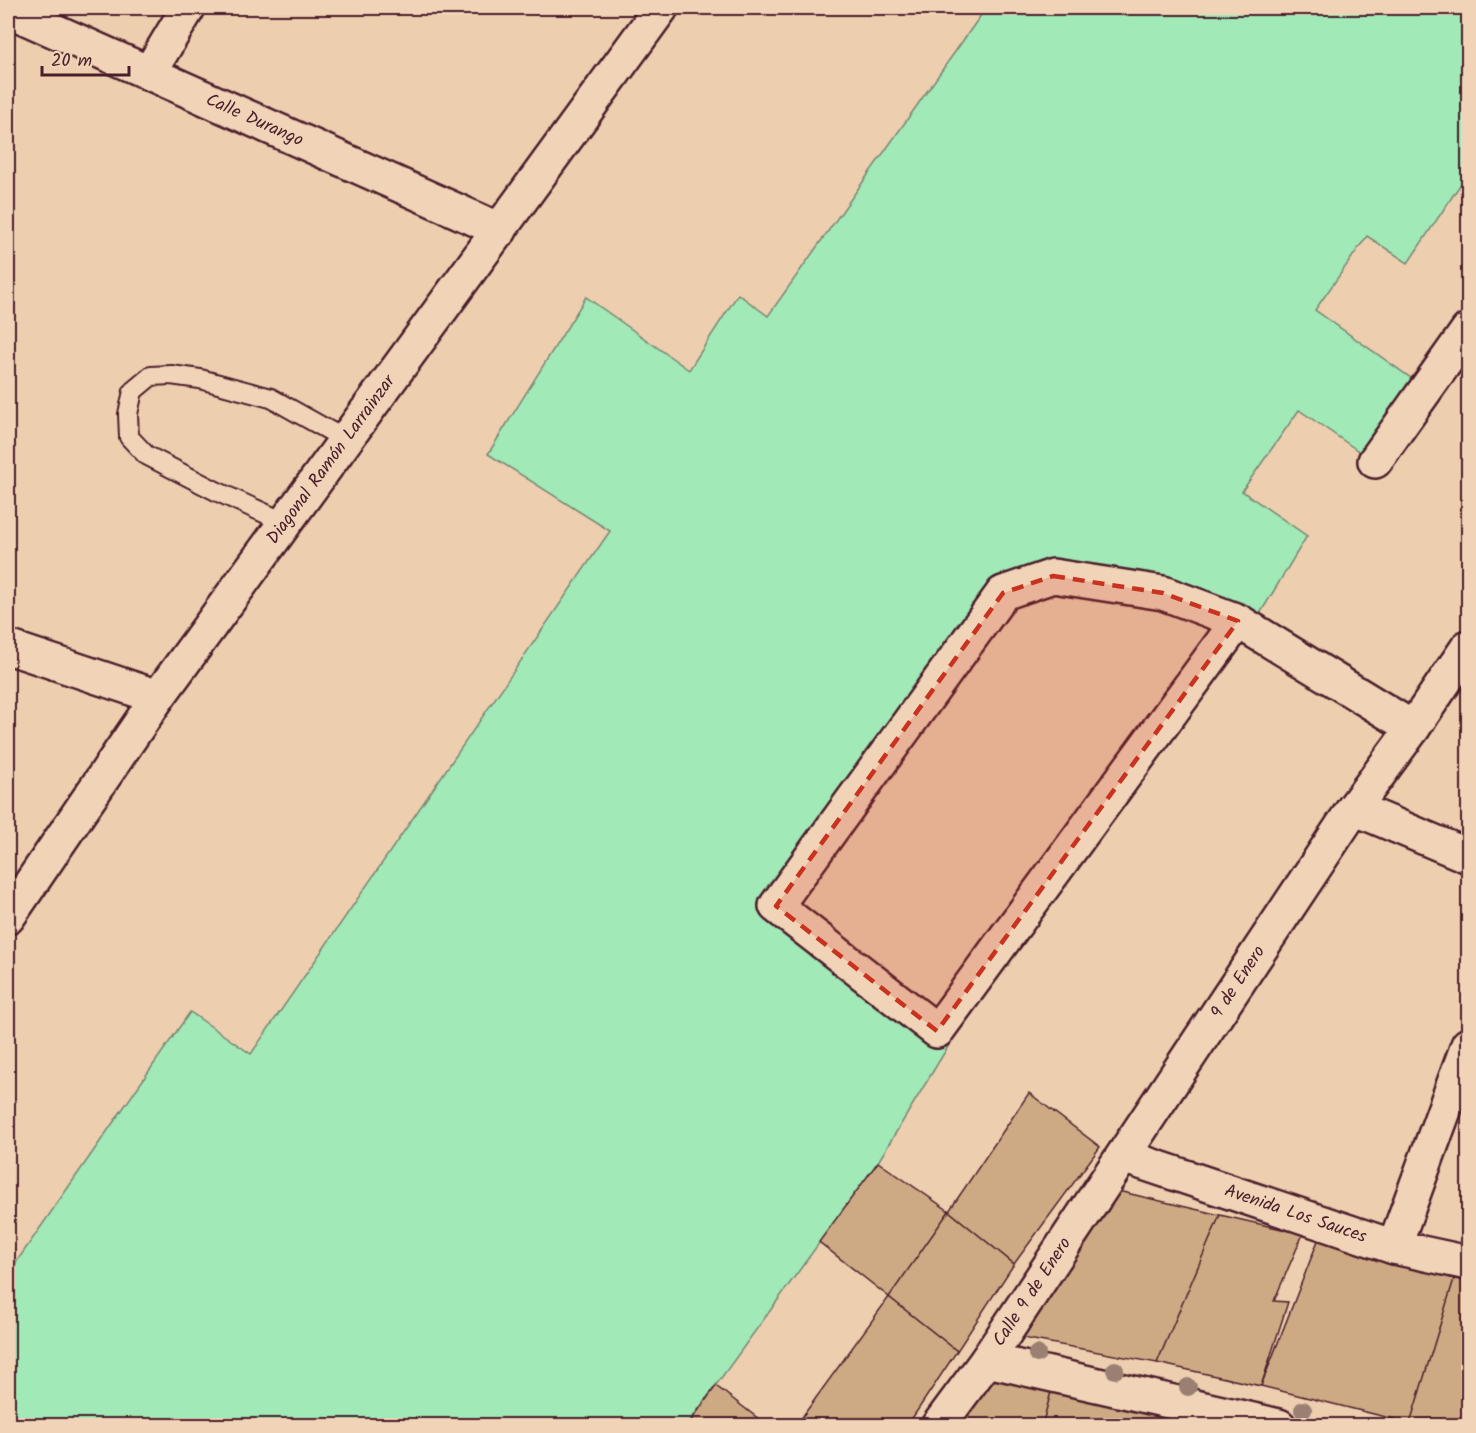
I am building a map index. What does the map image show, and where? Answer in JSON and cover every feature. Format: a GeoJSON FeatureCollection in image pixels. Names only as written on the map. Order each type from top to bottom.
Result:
{"type":"FeatureCollection","features":[{"type":"Feature","properties":{"kind":"street"},"geometry":{"type":"LineString","coordinates":[[149,73],[188,8]]}},
{"type":"Feature","properties":{"kind":"street","name":"Diagonal Ramón Larrainzar"},"geometry":{"type":"LineString","coordinates":[[8,917],[158,697],[661,8]]}},
{"type":"Feature","properties":{"kind":"street","name":"Calle Durango"},"geometry":{"type":"LineString","coordinates":[[8,10],[500,230]]}},
{"type":"Feature","properties":{"kind":"street"},"geometry":{"type":"LineString","coordinates":[[1375,461],[1468,330]]}},
{"type":"Feature","properties":{"kind":"street"},"geometry":{"type":"LineString","coordinates":[[1238,621],[937,1031],[776,906],[1003,593],[1053,576],[1164,592],[1238,621],[1413,728]]}},
{"type":"Feature","properties":{"kind":"street"},"geometry":{"type":"LineString","coordinates":[[8,647],[158,697]]}},
{"type":"Feature","properties":{"kind":"street","name":"9 de Enero"},"geometry":{"type":"LineString","coordinates":[[1124,1156],[1354,808],[1413,728],[1468,647]]}},
{"type":"Feature","properties":{"kind":"street"},"geometry":{"type":"LineString","coordinates":[[1354,808],[1468,856]]}},
{"type":"Feature","properties":{"kind":"street"},"geometry":{"type":"LineString","coordinates":[[1394,1247],[1468,1045]]}},
{"type":"Feature","properties":{"kind":"street","name":"Avenida Los Sauces"},"geometry":{"type":"LineString","coordinates":[[1124,1156],[1394,1247],[1468,1263]]}},
{"type":"Feature","properties":{"kind":"street","name":"Calle 9 de Enero"},"geometry":{"type":"LineString","coordinates":[[938,1425],[987,1360],[1124,1156]]}},
{"type":"Feature","properties":{"kind":"street"},"geometry":{"type":"LineString","coordinates":[[987,1360],[1279,1425]]}},
{"type":"Feature","properties":{"kind":"lane"},"geometry":{"type":"LineString","coordinates":[[286,523],[146,455],[129,437],[128,414],[133,391],[151,376],[171,375],[200,379],[271,398],[346,441]]}},
{"type":"Feature","properties":{"kind":"highlighted area"},"geometry":{"type":"Polygon","coordinates":[[[1053,576],[1163,593],[1238,621],[937,1031],[776,906],[1003,593],[1053,576]]]}},
{"type":"Feature","properties":{"kind":"green space"},"geometry":{"type":"Polygon","coordinates":[[[986,8],[1468,8],[1468,173],[1408,263],[1367,236],[1315,310],[1415,381],[1360,452],[1299,410],[1242,491],[1307,536],[1258,617],[1166,590],[1002,590],[773,906],[949,1045],[878,1162],[687,1425],[8,1426],[8,1274],[190,1012],[251,1054],[610,531],[488,454],[586,297],[689,370],[738,294],[768,316],[986,8]]]}},
{"type":"Feature","properties":{"kind":"building"},"geometry":{"type":"Polygon","coordinates":[[[1029,1093],[1100,1147],[1014,1264],[949,1211],[1029,1093]]]}},
{"type":"Feature","properties":{"kind":"building"},"geometry":{"type":"Polygon","coordinates":[[[878,1162],[949,1211],[889,1297],[819,1242],[878,1162]]]}},
{"type":"Feature","properties":{"kind":"building"},"geometry":{"type":"Polygon","coordinates":[[[1118,1191],[1220,1215],[1157,1363],[1023,1338],[1118,1191]]]}},
{"type":"Feature","properties":{"kind":"building"},"geometry":{"type":"Polygon","coordinates":[[[949,1211],[1014,1264],[957,1351],[889,1297],[949,1211]]]}},
{"type":"Feature","properties":{"kind":"building"},"geometry":{"type":"Polygon","coordinates":[[[1220,1215],[1303,1234],[1274,1301],[1288,1302],[1261,1386],[1157,1363],[1220,1215]]]}},
{"type":"Feature","properties":{"kind":"building"},"geometry":{"type":"Polygon","coordinates":[[[1319,1238],[1454,1279],[1410,1423],[1261,1386],[1319,1238]]]}},
{"type":"Feature","properties":{"kind":"building"},"geometry":{"type":"Polygon","coordinates":[[[1454,1279],[1468,1281],[1468,1426],[1423,1426],[1410,1423],[1454,1279]]]}},
{"type":"Feature","properties":{"kind":"building"},"geometry":{"type":"Polygon","coordinates":[[[889,1297],[957,1351],[907,1426],[798,1426],[797,1424],[889,1297]]]}},
{"type":"Feature","properties":{"kind":"building"},"geometry":{"type":"Polygon","coordinates":[[[994,1379],[1052,1388],[1042,1426],[958,1426],[994,1379]]]}},
{"type":"Feature","properties":{"kind":"building"},"geometry":{"type":"Polygon","coordinates":[[[716,1386],[768,1426],[687,1426],[716,1386]]]}},
{"type":"Feature","properties":{"kind":"building"},"geometry":{"type":"Polygon","coordinates":[[[1052,1388],[1163,1416],[1161,1426],[1042,1426],[1052,1388]]]}},
{"type":"Feature","properties":{"kind":"building"},"geometry":{"type":"Polygon","coordinates":[[[1163,1416],[1205,1426],[1161,1426],[1163,1416]]]}}]}
